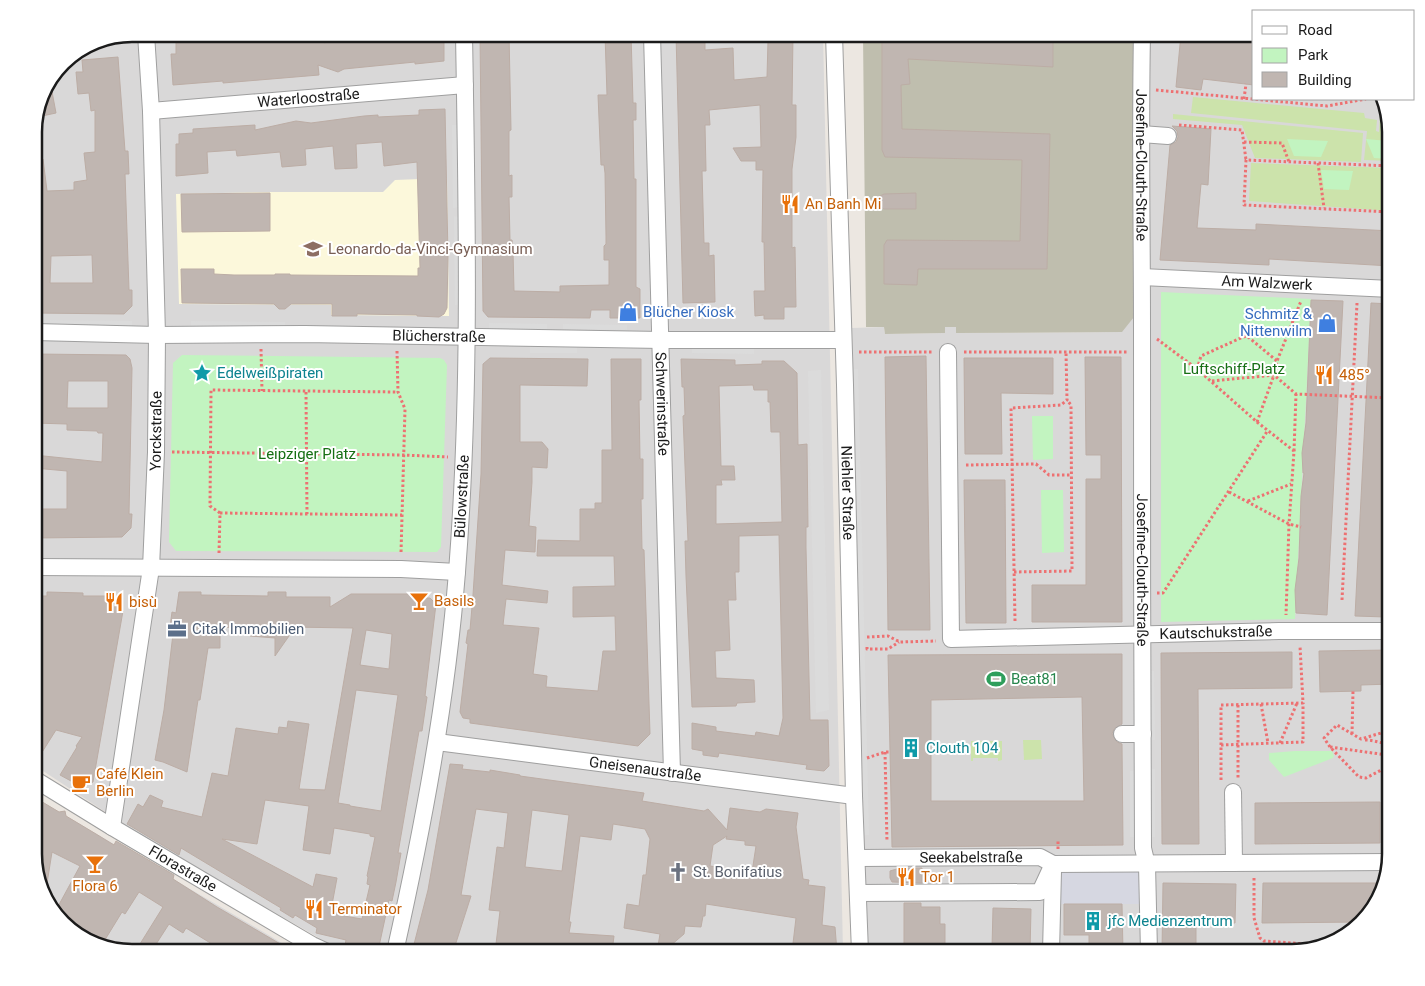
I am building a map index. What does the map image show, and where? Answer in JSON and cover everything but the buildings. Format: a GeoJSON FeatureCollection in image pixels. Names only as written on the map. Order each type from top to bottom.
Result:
{"type":"FeatureCollection","features":[{"type":"Feature","properties":{"kind":"street","name":"Yorckstraße"},"geometry":{"type":"LineString","coordinates":[[112,827],[151,568],[156,452],[157,335],[151,111],[147,42]]}},
{"type":"Feature","properties":{"kind":"street","name":"Bülowstraße"},"geometry":{"type":"LineString","coordinates":[[397,944],[414,865],[436,742],[449,649],[457,572],[466,337],[464,42]]}},
{"type":"Feature","properties":{"kind":"street","name":"Schwerinstraße"},"geometry":{"type":"LineString","coordinates":[[652,42],[662,340],[672,773]]}},
{"type":"Feature","properties":{"kind":"street","name":"Niehler Straße"},"geometry":{"type":"LineString","coordinates":[[834,42],[854,796],[860,944]]}},
{"type":"Feature","properties":{"kind":"street","name":"Josefine-Clouth-Straße"},"geometry":{"type":"LineString","coordinates":[[1142,42],[1140,134],[1142,277],[1141,634],[1143,848],[1147,865]]}},
{"type":"Feature","properties":{"kind":"street","name":"Waterloostraße"},"geometry":{"type":"LineString","coordinates":[[151,111],[465,85]]}},
{"type":"Feature","properties":{"kind":"street"},"geometry":{"type":"LineString","coordinates":[[1140,134],[1169,130]]}},
{"type":"Feature","properties":{"kind":"street","name":"Am Walzwerk"},"geometry":{"type":"LineString","coordinates":[[1142,277],[1382,289]]}},
{"type":"Feature","properties":{"kind":"street","name":"Blücherstraße"},"geometry":{"type":"LineString","coordinates":[[43,332],[260,336],[305,334],[662,340],[843,346]]}},
{"type":"Feature","properties":{"kind":"street"},"geometry":{"type":"LineString","coordinates":[[948,352],[951,639]]}},
{"type":"Feature","properties":{"kind":"street"},"geometry":{"type":"LineString","coordinates":[[43,567],[401,569],[457,572]]}},
{"type":"Feature","properties":{"kind":"street","name":"Kautschukstraße"},"geometry":{"type":"LineString","coordinates":[[951,639],[1292,631],[1382,631]]}},
{"type":"Feature","properties":{"kind":"street"},"geometry":{"type":"LineString","coordinates":[[1122,734],[1142,734]]}},
{"type":"Feature","properties":{"kind":"street","name":"Gneisenaustraße"},"geometry":{"type":"LineString","coordinates":[[436,742],[854,796]]}},
{"type":"Feature","properties":{"kind":"street","name":"Florastraße"},"geometry":{"type":"LineString","coordinates":[[43,784],[303,944]]}},
{"type":"Feature","properties":{"kind":"street"},"geometry":{"type":"LineString","coordinates":[[1228,785],[1234,863]]}},
{"type":"Feature","properties":{"kind":"street","name":"Seekabelstraße"},"geometry":{"type":"LineString","coordinates":[[857,858],[1040,857],[1053,864],[1147,865]]}},
{"type":"Feature","properties":{"kind":"street"},"geometry":{"type":"LineString","coordinates":[[1149,944],[1147,865],[1382,862]]}},
{"type":"Feature","properties":{"kind":"street"},"geometry":{"type":"LineString","coordinates":[[858,893],[1040,892],[1053,864]]}},
{"type":"Feature","properties":{"kind":"street"},"geometry":{"type":"LineString","coordinates":[[1051,944],[1053,864]]}},
{"type":"Feature","properties":{"kind":"path"},"geometry":{"type":"LineString","coordinates":[[1245,97],[1246,84]]}},
{"type":"Feature","properties":{"kind":"path"},"geometry":{"type":"LineString","coordinates":[[1141,89],[1252,98]]}},
{"type":"Feature","properties":{"kind":"path"},"geometry":{"type":"LineString","coordinates":[[1269,100],[1308,102],[1328,106],[1361,100]]}},
{"type":"Feature","properties":{"kind":"path"},"geometry":{"type":"LineString","coordinates":[[1169,130],[1242,130],[1246,160],[1244,205],[1382,211]]}},
{"type":"Feature","properties":{"kind":"path"},"geometry":{"type":"LineString","coordinates":[[1244,142],[1282,142],[1289,162]]}},
{"type":"Feature","properties":{"kind":"path"},"geometry":{"type":"LineString","coordinates":[[1246,160],[1382,166]]}},
{"type":"Feature","properties":{"kind":"path"},"geometry":{"type":"LineString","coordinates":[[1318,163],[1324,208]]}},
{"type":"Feature","properties":{"kind":"path"},"geometry":{"type":"LineString","coordinates":[[1257,422],[1274,375],[1277,361],[1307,285]]}},
{"type":"Feature","properties":{"kind":"path"},"geometry":{"type":"LineString","coordinates":[[1342,600],[1358,288]]}},
{"type":"Feature","properties":{"kind":"path"},"geometry":{"type":"LineString","coordinates":[[1142,329],[1197,369],[1257,422],[1294,451]]}},
{"type":"Feature","properties":{"kind":"path"},"geometry":{"type":"LineString","coordinates":[[260,336],[262,391]]}},
{"type":"Feature","properties":{"kind":"path"},"geometry":{"type":"LineString","coordinates":[[1197,369],[1200,356],[1243,336],[1251,338],[1277,361]]}},
{"type":"Feature","properties":{"kind":"path"},"geometry":{"type":"LineString","coordinates":[[397,337],[398,392],[405,409],[401,569]]}},
{"type":"Feature","properties":{"kind":"path"},"geometry":{"type":"LineString","coordinates":[[843,346],[948,352],[1142,352]]}},
{"type":"Feature","properties":{"kind":"path"},"geometry":{"type":"LineString","coordinates":[[1014,572],[1072,571],[1070,406],[1067,400],[1066,352]]}},
{"type":"Feature","properties":{"kind":"path"},"geometry":{"type":"LineString","coordinates":[[1212,382],[1274,375],[1296,394],[1382,398]]}},
{"type":"Feature","properties":{"kind":"path"},"geometry":{"type":"LineString","coordinates":[[398,392],[210,390],[210,506],[220,513],[402,515]]}},
{"type":"Feature","properties":{"kind":"path"},"geometry":{"type":"LineString","coordinates":[[306,392],[307,514]]}},
{"type":"Feature","properties":{"kind":"path"},"geometry":{"type":"LineString","coordinates":[[1221,745],[1303,742],[1303,703],[1292,631],[1289,524],[1296,394]]}},
{"type":"Feature","properties":{"kind":"path"},"geometry":{"type":"LineString","coordinates":[[1015,637],[1011,408],[1061,405],[1067,400]]}},
{"type":"Feature","properties":{"kind":"path"},"geometry":{"type":"LineString","coordinates":[[1142,594],[1163,593],[1268,430]]}},
{"type":"Feature","properties":{"kind":"path"},"geometry":{"type":"LineString","coordinates":[[156,452],[306,453],[462,458]]}},
{"type":"Feature","properties":{"kind":"path"},"geometry":{"type":"LineString","coordinates":[[949,465],[1036,464],[1049,475],[1071,475]]}},
{"type":"Feature","properties":{"kind":"path"},"geometry":{"type":"LineString","coordinates":[[1248,501],[1291,484]]}},
{"type":"Feature","properties":{"kind":"path"},"geometry":{"type":"LineString","coordinates":[[1229,492],[1289,524],[1301,527]]}},
{"type":"Feature","properties":{"kind":"path"},"geometry":{"type":"LineString","coordinates":[[219,568],[220,513]]}},
{"type":"Feature","properties":{"kind":"path"},"geometry":{"type":"LineString","coordinates":[[900,642],[888,649],[867,649],[867,636],[888,636],[900,642],[951,639]]}},
{"type":"Feature","properties":{"kind":"path"},"geometry":{"type":"LineString","coordinates":[[1352,734],[1353,691]]}},
{"type":"Feature","properties":{"kind":"path"},"geometry":{"type":"LineString","coordinates":[[1280,743],[1297,703]]}},
{"type":"Feature","properties":{"kind":"path"},"geometry":{"type":"LineString","coordinates":[[1238,705],[1238,781],[1228,785],[1221,745],[1221,705],[1303,703]]}},
{"type":"Feature","properties":{"kind":"path"},"geometry":{"type":"LineString","coordinates":[[1261,704],[1268,743]]}},
{"type":"Feature","properties":{"kind":"path"},"geometry":{"type":"LineString","coordinates":[[1382,743],[1376,740],[1361,740],[1337,725],[1324,738],[1330,747],[1359,777],[1366,778],[1382,770]]}},
{"type":"Feature","properties":{"kind":"path"},"geometry":{"type":"LineString","coordinates":[[1361,740],[1382,733]]}},
{"type":"Feature","properties":{"kind":"path"},"geometry":{"type":"LineString","coordinates":[[1330,747],[1382,754]]}},
{"type":"Feature","properties":{"kind":"path"},"geometry":{"type":"LineString","coordinates":[[885,752],[887,858]]}},
{"type":"Feature","properties":{"kind":"path"},"geometry":{"type":"LineString","coordinates":[[854,762],[885,752],[891,752]]}},
{"type":"Feature","properties":{"kind":"path"},"geometry":{"type":"LineString","coordinates":[[1254,863],[1254,918],[1260,938],[1301,943]]}},
{"type":"Feature","properties":{"kind":"shaded area"},"geometry":{"type":"Polygon","coordinates":[[[133,42],[823,42],[843,944],[331,944],[148,840],[43,771],[43,127],[49,98],[65,73],[78,61],[98,49],[115,44],[133,42]]]}},
{"type":"Feature","properties":{"kind":"shaded area"},"geometry":{"type":"Polygon","coordinates":[[[863,42],[1137,42],[1134,317],[1122,332],[956,333],[956,327],[945,327],[945,333],[885,334],[884,327],[866,327],[863,42]]]}},
{"type":"Feature","properties":{"kind":"shaded area"},"geometry":{"type":"Polygon","coordinates":[[[1137,42],[1252,42],[1252,100],[1376,100],[1382,121],[1382,865],[1378,882],[1360,913],[1347,925],[1327,937],[1304,943],[867,944],[852,328],[884,327],[885,334],[945,333],[944,327],[956,327],[957,333],[1122,332],[1137,42]]]}},
{"type":"Feature","properties":{"kind":"shaded area"},"geometry":{"type":"Polygon","coordinates":[[[452,125],[458,125],[459,207],[453,208],[452,125]]]}},
{"type":"Feature","properties":{"kind":"shaded area","name":"Leonardo-da-Vinci-Gymnasium"},"geometry":{"type":"Polygon","coordinates":[[[447,178],[449,316],[331,315],[331,305],[179,304],[176,194],[383,192],[395,180],[447,178]]]}},
{"type":"Feature","properties":{"kind":"shaded area"},"geometry":{"type":"Polygon","coordinates":[[[454,216],[459,217],[460,305],[455,305],[454,216]]]}},
{"type":"Feature","properties":{"kind":"shaded area"},"geometry":{"type":"Polygon","coordinates":[[[43,320],[132,321],[132,326],[43,325],[43,320]]]}},
{"type":"Feature","properties":{"kind":"shaded area"},"geometry":{"type":"Polygon","coordinates":[[[191,321],[285,322],[285,327],[191,327],[191,321]]]}},
{"type":"Feature","properties":{"kind":"shaded area"},"geometry":{"type":"Polygon","coordinates":[[[489,323],[547,324],[547,329],[489,329],[489,323]]]}},
{"type":"Feature","properties":{"kind":"shaded area"},"geometry":{"type":"Polygon","coordinates":[[[563,324],[627,325],[627,330],[563,329],[563,324]]]}},
{"type":"Feature","properties":{"kind":"shaded area"},"geometry":{"type":"Polygon","coordinates":[[[530,346],[577,346],[577,353],[530,353],[530,346]]]}},
{"type":"Feature","properties":{"kind":"shaded area"},"geometry":{"type":"Polygon","coordinates":[[[692,348],[754,348],[754,354],[692,353],[692,348]]]}},
{"type":"Feature","properties":{"kind":"shaded area"},"geometry":{"type":"Polygon","coordinates":[[[853,369],[858,369],[869,835],[864,835],[853,369]]]}},
{"type":"Feature","properties":{"kind":"shaded area"},"geometry":{"type":"Polygon","coordinates":[[[821,370],[829,710],[816,713],[808,371],[821,370]]]}},
{"type":"Feature","properties":{"kind":"shaded area"},"geometry":{"type":"Polygon","coordinates":[[[1148,671],[1154,671],[1155,740],[1150,740],[1148,671]]]}},
{"type":"Feature","properties":{"kind":"shaded area"},"geometry":{"type":"Polygon","coordinates":[[[1149,769],[1155,769],[1155,837],[1149,837],[1149,769]]]}},
{"type":"Feature","properties":{"kind":"shaded area"},"geometry":{"type":"Polygon","coordinates":[[[1130,771],[1135,771],[1135,837],[1130,837],[1130,771]]]}},
{"type":"Feature","properties":{"kind":"shaded area"},"geometry":{"type":"Polygon","coordinates":[[[43,802],[284,944],[133,944],[104,939],[93,934],[69,917],[49,888],[43,865],[43,802]]]}},
{"type":"Feature","properties":{"kind":"shaded area"},"geometry":{"type":"Polygon","coordinates":[[[1058,870],[1136,870],[1142,874],[1143,904],[1057,904],[1058,870]]]}},
{"type":"Feature","properties":{"kind":"green space"},"geometry":{"type":"Polygon","coordinates":[[[1193,97],[1364,113],[1365,118],[1377,120],[1376,131],[1379,132],[1380,112],[1382,161],[1364,160],[1367,131],[1191,113],[1193,97]]]}},
{"type":"Feature","properties":{"kind":"green space"},"geometry":{"type":"Polygon","coordinates":[[[1173,114],[1363,133],[1361,162],[1255,158],[1242,125],[1173,119],[1173,114]]]}},
{"type":"Feature","properties":{"kind":"green space"},"geometry":{"type":"Polygon","coordinates":[[[1287,139],[1328,141],[1321,157],[1294,156],[1287,139]]]}},
{"type":"Feature","properties":{"kind":"green space"},"geometry":{"type":"Polygon","coordinates":[[[1366,139],[1382,140],[1382,158],[1374,158],[1366,139]]]}},
{"type":"Feature","properties":{"kind":"green space"},"geometry":{"type":"Polygon","coordinates":[[[1251,163],[1382,168],[1382,210],[1249,201],[1251,163]]]}},
{"type":"Feature","properties":{"kind":"green space"},"geometry":{"type":"Polygon","coordinates":[[[1321,170],[1353,171],[1349,190],[1324,189],[1321,170]]]}},
{"type":"Feature","properties":{"kind":"green space","name":"Luftschiff-Platz"},"geometry":{"type":"Polygon","coordinates":[[[1161,292],[1311,299],[1295,619],[1161,622],[1161,292]]]}},
{"type":"Feature","properties":{"kind":"green space","name":"Leipziger Platz"},"geometry":{"type":"Polygon","coordinates":[[[182,355],[440,358],[444,360],[447,365],[441,547],[437,552],[176,551],[169,542],[173,363],[182,355]]]}},
{"type":"Feature","properties":{"kind":"green space"},"geometry":{"type":"Polygon","coordinates":[[[1032,416],[1053,416],[1053,459],[1033,460],[1032,416]]]}},
{"type":"Feature","properties":{"kind":"green space"},"geometry":{"type":"Polygon","coordinates":[[[1041,490],[1063,490],[1064,552],[1042,553],[1041,490]]]}},
{"type":"Feature","properties":{"kind":"green space"},"geometry":{"type":"Polygon","coordinates":[[[1023,740],[1041,740],[1042,759],[1024,760],[1023,740]]]}},
{"type":"Feature","properties":{"kind":"green space"},"geometry":{"type":"Polygon","coordinates":[[[971,741],[1002,741],[1002,760],[998,761],[998,758],[973,758],[973,761],[971,761],[971,741]]]}},
{"type":"Feature","properties":{"kind":"green space"},"geometry":{"type":"Polygon","coordinates":[[[1332,751],[1334,756],[1284,777],[1269,760],[1269,753],[1332,751]]]}},
{"type":"Feature","properties":{"kind":"place","name":"An Banh Mi"},"geometry":{"type":"Point","coordinates":[790,204]}},
{"type":"Feature","properties":{"kind":"place","name":"Leonardo-da-Vinci-Gymnasium"},"geometry":{"type":"Point","coordinates":[313,249]}},
{"type":"Feature","properties":{"kind":"place","name":"Blücher Kiosk"},"geometry":{"type":"Point","coordinates":[628,312]}},
{"type":"Feature","properties":{"kind":"place","name":"Schmitz & Nittenwilm"},"geometry":{"type":"Point","coordinates":[1327,323]}},
{"type":"Feature","properties":{"kind":"place","name":"Edelweißpiraten"},"geometry":{"type":"Point","coordinates":[202,373]}},
{"type":"Feature","properties":{"kind":"place","name":"485°"},"geometry":{"type":"Point","coordinates":[1324,375]}},
{"type":"Feature","properties":{"kind":"place","name":"Basils"},"geometry":{"type":"Point","coordinates":[419,601]}},
{"type":"Feature","properties":{"kind":"place","name":"bisù"},"geometry":{"type":"Point","coordinates":[114,602]}},
{"type":"Feature","properties":{"kind":"place","name":"Citak Immobilien"},"geometry":{"type":"Point","coordinates":[177,629]}},
{"type":"Feature","properties":{"kind":"place","name":"Beat81"},"geometry":{"type":"Point","coordinates":[996,679]}},
{"type":"Feature","properties":{"kind":"place","name":"Clouth 104"},"geometry":{"type":"Point","coordinates":[911,748]}},
{"type":"Feature","properties":{"kind":"place","name":"Café Klein Berlin"},"geometry":{"type":"Point","coordinates":[81,783]}},
{"type":"Feature","properties":{"kind":"place","name":"Flora 6"},"geometry":{"type":"Point","coordinates":[95,864]}},
{"type":"Feature","properties":{"kind":"place","name":"St. Bonifatius"},"geometry":{"type":"Point","coordinates":[678,872]}},
{"type":"Feature","properties":{"kind":"place","name":"Tor 1"},"geometry":{"type":"Point","coordinates":[906,877]}},
{"type":"Feature","properties":{"kind":"place","name":"Terminator"},"geometry":{"type":"Point","coordinates":[314,909]}},
{"type":"Feature","properties":{"kind":"place","name":"jfc Medienzentrum"},"geometry":{"type":"Point","coordinates":[1093,921]}}]}
